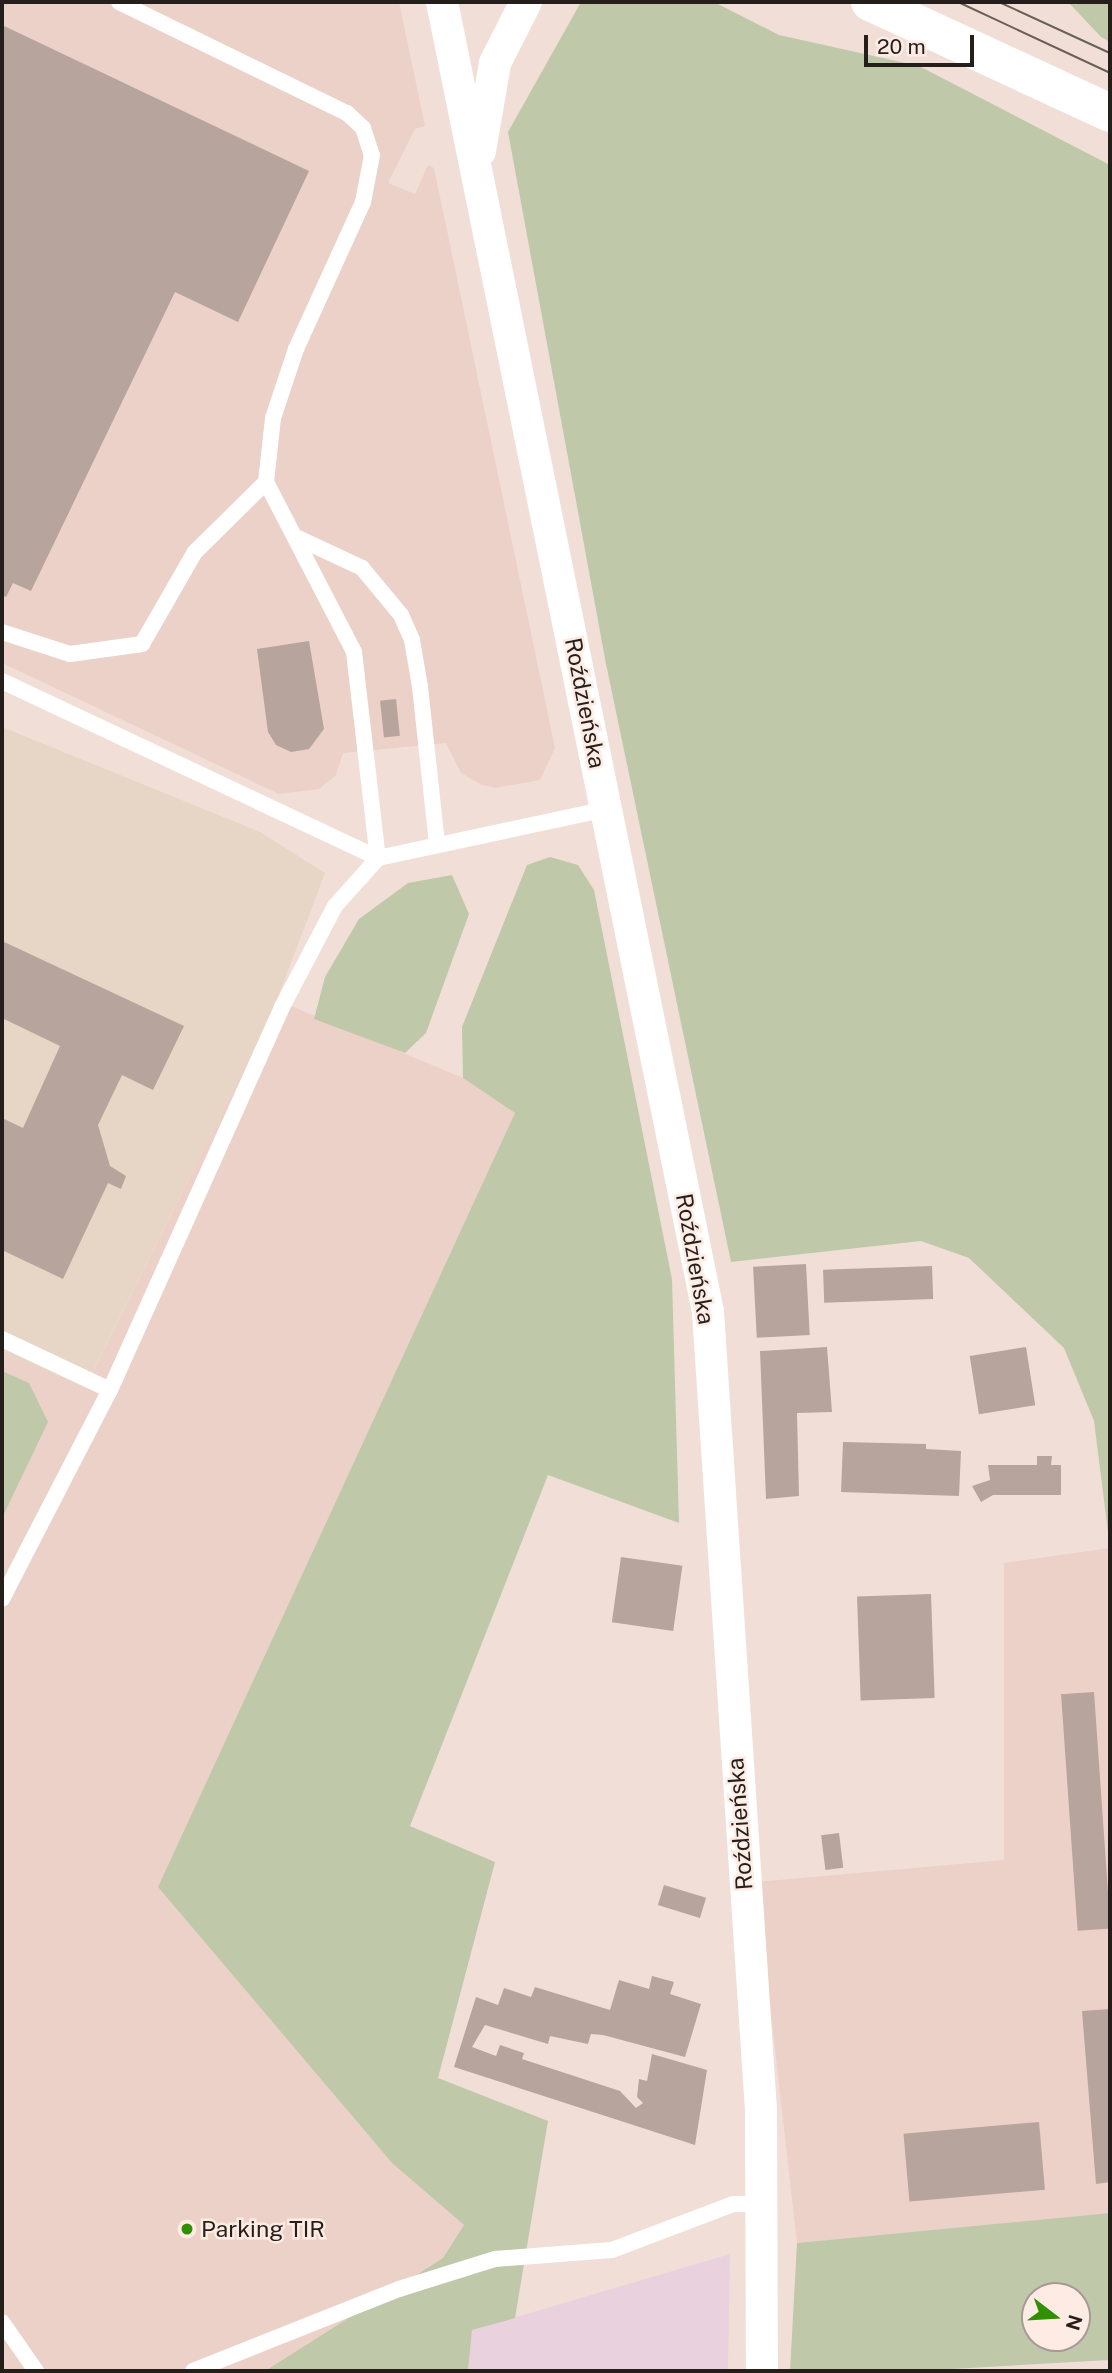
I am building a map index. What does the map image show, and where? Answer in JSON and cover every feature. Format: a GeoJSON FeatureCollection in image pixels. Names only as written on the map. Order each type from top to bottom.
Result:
{"type":"FeatureCollection","features":[{"type":"Feature","properties":{"kind":"street","name":"Roździeńska"},"geometry":{"type":"LineString","coordinates":[[442,2],[708,1312],[764,2204],[762,2371]]}},
{"type":"Feature","properties":{"kind":"street","name":"Roździeńska"},"geometry":{"type":"LineString","coordinates":[[477,166],[495,63],[526,2]]}},
{"type":"Feature","properties":{"kind":"street"},"geometry":{"type":"LineString","coordinates":[[870,2],[1110,113]]}},
{"type":"Feature","properties":{"kind":"lane"},"geometry":{"type":"LineString","coordinates":[[119,2],[347,113],[363,128],[372,155],[363,202],[296,349],[273,418],[266,482],[298,538],[354,652],[378,858]]}},
{"type":"Feature","properties":{"kind":"lane"},"geometry":{"type":"LineString","coordinates":[[2,632],[70,654],[142,644],[195,552],[266,482]]}},
{"type":"Feature","properties":{"kind":"lane"},"geometry":{"type":"LineString","coordinates":[[298,538],[362,568],[401,615],[412,640],[420,687],[437,844]]}},
{"type":"Feature","properties":{"kind":"lane"},"geometry":{"type":"LineString","coordinates":[[2,681],[378,858]]}},
{"type":"Feature","properties":{"kind":"lane"},"geometry":{"type":"LineString","coordinates":[[2,1599],[110,1390],[282,1007],[335,906],[378,858],[607,809]]}},
{"type":"Feature","properties":{"kind":"lane"},"geometry":{"type":"LineString","coordinates":[[2,1339],[110,1390]]}},
{"type":"Feature","properties":{"kind":"lane"},"geometry":{"type":"LineString","coordinates":[[193,2371],[399,2289],[495,2259],[612,2250],[733,2204],[764,2204]]}},
{"type":"Feature","properties":{"kind":"lane"},"geometry":{"type":"LineString","coordinates":[[2,2322],[36,2371]]}},
{"type":"Feature","properties":{"kind":"shaded area"},"geometry":{"type":"Polygon","coordinates":[[[2,2],[399,2],[425,126],[415,129],[388,183],[415,194],[428,165],[434,168],[555,748],[540,780],[495,788],[480,784],[461,773],[446,743],[343,753],[336,775],[319,789],[279,794],[2,663],[2,2]]]}},
{"type":"Feature","properties":{"kind":"shaded area"},"geometry":{"type":"Polygon","coordinates":[[[2,727],[260,832],[325,873],[277,1000],[84,1389],[2,1352],[2,727]]]}},
{"type":"Feature","properties":{"kind":"shaded area"},"geometry":{"type":"Polygon","coordinates":[[[277,1000],[463,1078],[515,1113],[158,1887],[392,2163],[464,2225],[443,2258],[265,2371],[2,2371],[2,1352],[85,1388],[277,1000]]]}},
{"type":"Feature","properties":{"kind":"shaded area"},"geometry":{"type":"Polygon","coordinates":[[[1110,1548],[1110,2213],[797,2243],[756,1882],[1004,1860],[1004,1563],[1110,1548]]]}},
{"type":"Feature","properties":{"kind":"shaded area"},"geometry":{"type":"Polygon","coordinates":[[[730,2254],[728,2371],[468,2371],[472,2330],[730,2254]]]}},
{"type":"Feature","properties":{"kind":"green space"},"geometry":{"type":"Polygon","coordinates":[[[581,2],[714,2],[779,35],[919,66],[1110,165],[1110,1548],[1094,1421],[1064,1348],[969,1258],[921,1241],[731,1262],[606,664],[508,132],[581,2]]]}},
{"type":"Feature","properties":{"kind":"green space"},"geometry":{"type":"Polygon","coordinates":[[[1068,2],[1110,2],[1110,42],[1101,37],[1068,2]]]}},
{"type":"Feature","properties":{"kind":"green space"},"geometry":{"type":"Polygon","coordinates":[[[550,857],[578,865],[594,890],[672,1279],[679,1523],[548,1475],[410,1826],[495,1862],[438,2078],[548,2121],[515,2318],[472,2330],[468,2371],[265,2371],[443,2258],[464,2225],[392,2163],[158,1887],[515,1113],[463,1078],[462,1027],[527,865],[550,857]]]}},
{"type":"Feature","properties":{"kind":"green space"},"geometry":{"type":"Polygon","coordinates":[[[452,875],[469,914],[426,1033],[405,1053],[314,1019],[325,977],[359,919],[408,883],[452,875]]]}},
{"type":"Feature","properties":{"kind":"green space"},"geometry":{"type":"Polygon","coordinates":[[[2,1371],[29,1383],[48,1422],[2,1518],[2,1371]]]}},
{"type":"Feature","properties":{"kind":"green space"},"geometry":{"type":"Polygon","coordinates":[[[1110,2213],[1110,2360],[917,2371],[790,2371],[797,2243],[1110,2213]]]}},
{"type":"Feature","properties":{"kind":"building"},"geometry":{"type":"Polygon","coordinates":[[[2,25],[309,171],[238,322],[175,292],[31,591],[13,583],[6,597],[2,595],[2,25]]]}},
{"type":"Feature","properties":{"kind":"building"},"geometry":{"type":"Polygon","coordinates":[[[309,641],[324,729],[309,749],[291,752],[276,745],[268,732],[257,649],[309,641]]]}},
{"type":"Feature","properties":{"kind":"building"},"geometry":{"type":"Polygon","coordinates":[[[396,699],[400,736],[384,737],[380,701],[396,699]]]}},
{"type":"Feature","properties":{"kind":"building"},"geometry":{"type":"Polygon","coordinates":[[[2,941],[184,1026],[153,1090],[122,1075],[98,1125],[110,1166],[126,1176],[121,1189],[108,1183],[63,1279],[2,1250],[2,1118],[23,1128],[60,1046],[2,1018],[2,941]]]}},
{"type":"Feature","properties":{"kind":"building"},"geometry":{"type":"Polygon","coordinates":[[[806,1264],[810,1335],[757,1338],[753,1267],[806,1264]]]}},
{"type":"Feature","properties":{"kind":"building"},"geometry":{"type":"Polygon","coordinates":[[[932,1266],[933,1299],[824,1303],[823,1270],[932,1266]]]}},
{"type":"Feature","properties":{"kind":"building"},"geometry":{"type":"Polygon","coordinates":[[[827,1347],[832,1412],[797,1413],[799,1496],[766,1499],[760,1351],[827,1347]]]}},
{"type":"Feature","properties":{"kind":"building"},"geometry":{"type":"Polygon","coordinates":[[[1026,1347],[1035,1405],[979,1414],[970,1356],[1026,1347]]]}},
{"type":"Feature","properties":{"kind":"building"},"geometry":{"type":"Polygon","coordinates":[[[843,1442],[926,1444],[926,1449],[961,1451],[959,1496],[841,1492],[843,1442]]]}},
{"type":"Feature","properties":{"kind":"building"},"geometry":{"type":"Polygon","coordinates":[[[1037,1456],[1052,1456],[1051,1465],[1061,1465],[1061,1495],[993,1495],[981,1502],[972,1486],[990,1480],[988,1465],[1037,1465],[1037,1456]]]}},
{"type":"Feature","properties":{"kind":"building"},"geometry":{"type":"Polygon","coordinates":[[[621,1557],[682,1566],[673,1631],[612,1622],[621,1557]]]}},
{"type":"Feature","properties":{"kind":"building"},"geometry":{"type":"Polygon","coordinates":[[[931,1594],[935,1698],[861,1701],[857,1597],[931,1594]]]}},
{"type":"Feature","properties":{"kind":"building"},"geometry":{"type":"Polygon","coordinates":[[[1094,1692],[1110,1928],[1078,1931],[1061,1694],[1094,1692]]]}},
{"type":"Feature","properties":{"kind":"building"},"geometry":{"type":"Polygon","coordinates":[[[839,1833],[843,1868],[825,1870],[821,1835],[839,1833]]]}},
{"type":"Feature","properties":{"kind":"building"},"geometry":{"type":"Polygon","coordinates":[[[664,1885],[706,1898],[700,1918],[658,1905],[664,1885]]]}},
{"type":"Feature","properties":{"kind":"building"},"geometry":{"type":"Polygon","coordinates":[[[652,1976],[674,1982],[670,1994],[701,2004],[685,2057],[603,2035],[591,2034],[588,2044],[550,2036],[548,2044],[485,2025],[472,2047],[496,2056],[500,2045],[524,2053],[522,2059],[620,2091],[636,2108],[643,2103],[637,2097],[639,2079],[647,2081],[652,2054],[707,2070],[695,2145],[454,2067],[476,1997],[498,2005],[504,1988],[531,1997],[535,1987],[610,2010],[619,1980],[649,1989],[652,1976]]]}},
{"type":"Feature","properties":{"kind":"building"},"geometry":{"type":"Polygon","coordinates":[[[1110,2009],[1110,2182],[1096,2184],[1082,2011],[1110,2009]]]}},
{"type":"Feature","properties":{"kind":"building"},"geometry":{"type":"Polygon","coordinates":[[[1039,2122],[1045,2190],[909,2202],[904,2134],[1039,2122]]]}},
{"type":"Feature","properties":{"kind":"tram line"},"geometry":{"type":"LineString","coordinates":[[958,2],[1110,73]]}},
{"type":"Feature","properties":{"kind":"tram line"},"geometry":{"type":"LineString","coordinates":[[999,2],[1110,53]]}},
{"type":"Feature","properties":{"kind":"place","name":"Parking TIR"},"geometry":{"type":"Point","coordinates":[187,2229]}}]}
